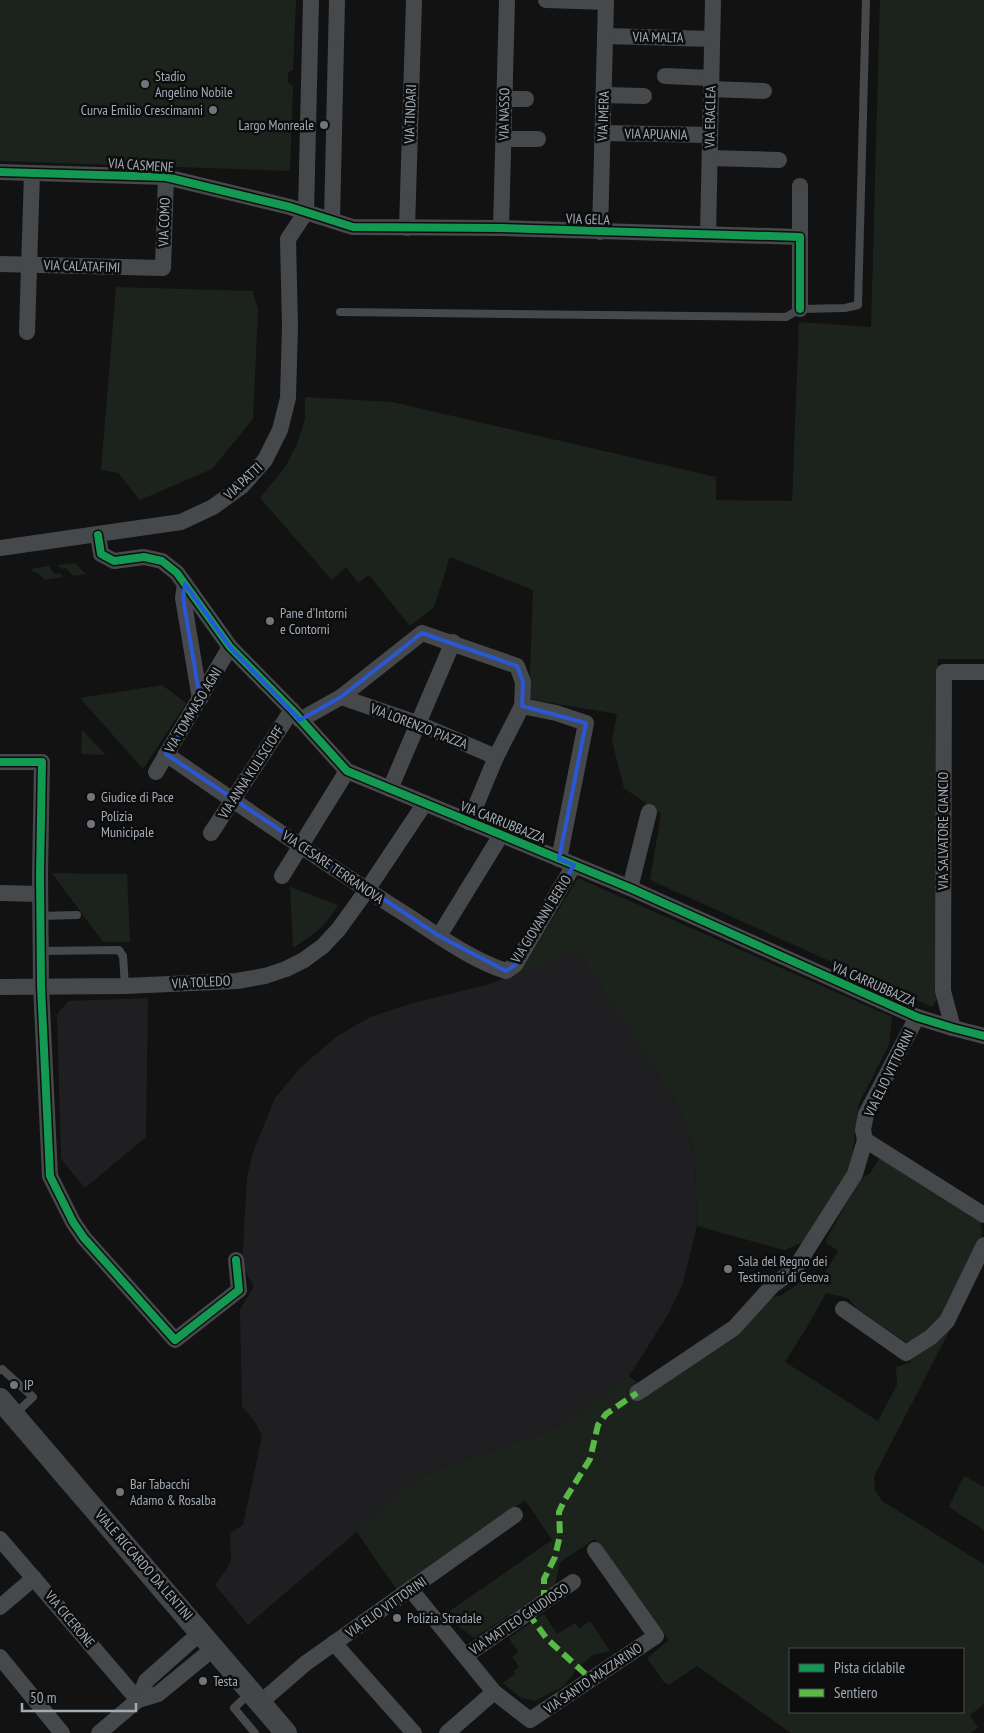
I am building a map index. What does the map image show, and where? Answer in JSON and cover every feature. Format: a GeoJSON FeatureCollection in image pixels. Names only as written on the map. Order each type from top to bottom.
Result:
{"type":"FeatureCollection","features":[{"type":"Feature","properties":{"kind":"main road","name":"VIALE RICCARDO DA LENTINI"},"geometry":{"type":"LineString","coordinates":[[7,1406],[208,1640],[283,1732]]}},
{"type":"Feature","properties":{"kind":"street"},"geometry":{"type":"LineString","coordinates":[[306,212],[311,0]]}},
{"type":"Feature","properties":{"kind":"street"},"geometry":{"type":"LineString","coordinates":[[332,220],[336,0]]}},
{"type":"Feature","properties":{"kind":"street","name":"VIA TINDARI"},"geometry":{"type":"LineString","coordinates":[[407,228],[414,0]]}},
{"type":"Feature","properties":{"kind":"street","name":"VIA NASSO"},"geometry":{"type":"LineString","coordinates":[[501,228],[507,0]]}},
{"type":"Feature","properties":{"kind":"street"},"geometry":{"type":"LineString","coordinates":[[546,0],[606,1]]}},
{"type":"Feature","properties":{"kind":"street","name":"VIA ERACLEA"},"geometry":{"type":"LineString","coordinates":[[708,234],[713,0]]}},
{"type":"Feature","properties":{"kind":"street","name":"VIA IMERA"},"geometry":{"type":"LineString","coordinates":[[600,232],[606,1]]}},
{"type":"Feature","properties":{"kind":"street","name":"VIA MALTA"},"geometry":{"type":"LineString","coordinates":[[605,36],[712,39]]}},
{"type":"Feature","properties":{"kind":"street"},"geometry":{"type":"LineString","coordinates":[[665,76],[764,91]]}},
{"type":"Feature","properties":{"kind":"street"},"geometry":{"type":"LineString","coordinates":[[604,95],[644,96]]}},
{"type":"Feature","properties":{"kind":"street"},"geometry":{"type":"LineString","coordinates":[[505,98],[526,99]]}},
{"type":"Feature","properties":{"kind":"street","name":"VIA APUANIA"},"geometry":{"type":"LineString","coordinates":[[602,133],[710,135]]}},
{"type":"Feature","properties":{"kind":"street"},"geometry":{"type":"LineString","coordinates":[[504,139],[538,139]]}},
{"type":"Feature","properties":{"kind":"street"},"geometry":{"type":"LineString","coordinates":[[710,158],[780,160]]}},
{"type":"Feature","properties":{"kind":"street","name":"VIA CASMENE"},"geometry":{"type":"LineString","coordinates":[[0,172],[166,176],[306,212]]}},
{"type":"Feature","properties":{"kind":"street"},"geometry":{"type":"LineString","coordinates":[[27,332],[32,173]]}},
{"type":"Feature","properties":{"kind":"street","name":"VIA COMO"},"geometry":{"type":"LineString","coordinates":[[163,268],[166,176]]}},
{"type":"Feature","properties":{"kind":"street"},"geometry":{"type":"LineString","coordinates":[[800,186],[800,309]]}},
{"type":"Feature","properties":{"kind":"street","name":"VIA GELA"},"geometry":{"type":"LineString","coordinates":[[306,212],[353,227],[501,228],[800,237]]}},
{"type":"Feature","properties":{"kind":"street","name":"VIA PATTI"},"geometry":{"type":"LineString","coordinates":[[0,548],[181,522],[213,507],[242,486],[265,460],[280,430],[288,398],[290,326],[288,239],[306,212]]}},
{"type":"Feature","properties":{"kind":"street","name":"VIA CALATAFIMI"},"geometry":{"type":"LineString","coordinates":[[0,264],[163,268]]}},
{"type":"Feature","properties":{"kind":"street","name":"VIA CARRUBBAZZA"},"geometry":{"type":"LineString","coordinates":[[98,534],[102,554],[114,561],[144,557],[162,561],[177,572],[230,647],[347,771],[630,888],[917,1017],[984,1036]]}},
{"type":"Feature","properties":{"kind":"street"},"geometry":{"type":"LineString","coordinates":[[185,584],[184,598],[200,700]]}},
{"type":"Feature","properties":{"kind":"street"},"geometry":{"type":"LineString","coordinates":[[296,715],[341,697],[422,633],[517,666],[523,682],[522,706],[496,757],[469,822]]}},
{"type":"Feature","properties":{"kind":"street"},"geometry":{"type":"LineString","coordinates":[[390,789],[452,642]]}},
{"type":"Feature","properties":{"kind":"street","name":"VIA TOMMASO AGNI"},"geometry":{"type":"LineString","coordinates":[[156,772],[230,647]]}},
{"type":"Feature","properties":{"kind":"street","name":"VIA SALVATORE CIANCIO"},"geometry":{"type":"LineString","coordinates":[[953,1028],[943,991],[944,672],[984,672]]}},
{"type":"Feature","properties":{"kind":"street","name":"VIA LORENZO PIAZZA"},"geometry":{"type":"LineString","coordinates":[[341,697],[417,724],[496,757]]}},
{"type":"Feature","properties":{"kind":"street","name":"VIA GIOVANNI BERIO"},"geometry":{"type":"LineString","coordinates":[[506,971],[514,965],[566,862],[586,723],[556,713],[522,706]]}},
{"type":"Feature","properties":{"kind":"street","name":"VIA ANNA KULISCIOFF"},"geometry":{"type":"LineString","coordinates":[[211,833],[296,715]]}},
{"type":"Feature","properties":{"kind":"street","name":"VIA CESARE TERRANOVA"},"geometry":{"type":"LineString","coordinates":[[166,754],[367,890],[439,936],[489,965],[506,971]]}},
{"type":"Feature","properties":{"kind":"street"},"geometry":{"type":"LineString","coordinates":[[0,762],[42,762],[40,916],[50,1176],[73,1222],[84,1238],[175,1340],[239,1290],[236,1260]]}},
{"type":"Feature","properties":{"kind":"street"},"geometry":{"type":"LineString","coordinates":[[282,876],[347,771]]}},
{"type":"Feature","properties":{"kind":"street","name":"VIA TOLEDO"},"geometry":{"type":"LineString","coordinates":[[0,987],[125,986],[237,981],[265,976],[286,968],[304,960],[323,946],[338,930],[425,803]]}},
{"type":"Feature","properties":{"kind":"street"},"geometry":{"type":"LineString","coordinates":[[630,888],[649,812]]}},
{"type":"Feature","properties":{"kind":"street"},"geometry":{"type":"LineString","coordinates":[[439,936],[501,835]]}},
{"type":"Feature","properties":{"kind":"street"},"geometry":{"type":"LineString","coordinates":[[0,892],[40,894]]}},
{"type":"Feature","properties":{"kind":"street","name":"VIA ELIO VITTORINI"},"geometry":{"type":"LineString","coordinates":[[637,1393],[734,1328],[773,1285],[794,1270],[855,1174],[865,1140],[866,1114],[917,1017]]}},
{"type":"Feature","properties":{"kind":"street"},"geometry":{"type":"LineString","coordinates":[[865,1140],[984,1215]]}},
{"type":"Feature","properties":{"kind":"street"},"geometry":{"type":"LineString","coordinates":[[843,1309],[906,1353],[931,1337],[947,1321],[984,1246]]}},
{"type":"Feature","properties":{"kind":"street","name":"VIA ELIO VITTORINI"},"geometry":{"type":"LineString","coordinates":[[256,1697],[411,1590],[515,1515]]}},
{"type":"Feature","properties":{"kind":"street","name":"VIA CICERONE"},"geometry":{"type":"LineString","coordinates":[[0,1539],[138,1700]]}},
{"type":"Feature","properties":{"kind":"street","name":"VIA SANTO MAZZARINO"},"geometry":{"type":"LineString","coordinates":[[494,1692],[530,1720],[656,1636],[595,1550]]}},
{"type":"Feature","properties":{"kind":"street"},"geometry":{"type":"LineString","coordinates":[[0,1607],[34,1578]]}},
{"type":"Feature","properties":{"kind":"street","name":"VIA MATTEO GAUDIOSO"},"geometry":{"type":"LineString","coordinates":[[464,1656],[573,1582]]}},
{"type":"Feature","properties":{"kind":"street"},"geometry":{"type":"LineString","coordinates":[[411,1590],[494,1692],[447,1733]]}},
{"type":"Feature","properties":{"kind":"street"},"geometry":{"type":"LineString","coordinates":[[99,1733],[138,1700],[146,1681],[208,1640]]}},
{"type":"Feature","properties":{"kind":"street"},"geometry":{"type":"LineString","coordinates":[[334,1643],[414,1733]]}},
{"type":"Feature","properties":{"kind":"street"},"geometry":{"type":"LineString","coordinates":[[0,1657],[62,1733]]}},
{"type":"Feature","properties":{"kind":"lane"},"geometry":{"type":"LineString","coordinates":[[340,312],[786,317],[800,309],[845,308],[858,305],[866,0]]}},
{"type":"Feature","properties":{"kind":"lane"},"geometry":{"type":"LineString","coordinates":[[40,916],[76,915]]}},
{"type":"Feature","properties":{"kind":"lane"},"geometry":{"type":"LineString","coordinates":[[41,951],[119,950],[123,956],[125,986]]}},
{"type":"Feature","properties":{"kind":"lane"},"geometry":{"type":"LineString","coordinates":[[0,1370],[2,1369],[33,1397],[7,1406]]}},
{"type":"Feature","properties":{"kind":"lane"},"geometry":{"type":"LineString","coordinates":[[255,1733],[234,1708],[256,1697]]}},
{"type":"Feature","properties":{"kind":"highlighted area"},"geometry":{"type":"Polygon","coordinates":[[[185,584],[230,647],[300,720],[341,697],[422,633],[517,666],[523,682],[522,706],[586,723],[559,859],[574,865],[515,965],[506,971],[439,936],[166,754],[200,699],[183,598],[185,584]]]}},
{"type":"Feature","properties":{"kind":"shaded area","name":"Stadio Angelino Nobile"},"geometry":{"type":"Polygon","coordinates":[[[0,0],[296,0],[293,70],[288,72],[288,83],[293,86],[290,171],[0,161],[0,0]]]}},
{"type":"Feature","properties":{"kind":"shaded area"},"geometry":{"type":"Polygon","coordinates":[[[880,0],[984,0],[984,659],[938,659],[939,996],[932,1007],[650,880],[661,814],[624,788],[612,741],[617,714],[529,699],[533,590],[450,557],[434,607],[410,626],[369,575],[358,583],[346,567],[332,580],[260,498],[286,466],[297,444],[305,419],[305,397],[392,402],[716,477],[716,500],[792,501],[799,322],[871,327],[880,0]]]}},
{"type":"Feature","properties":{"kind":"shaded area"},"geometry":{"type":"Polygon","coordinates":[[[116,287],[253,291],[258,310],[253,419],[212,469],[140,500],[118,473],[101,470],[116,287]]]}},
{"type":"Feature","properties":{"kind":"shaded area"},"geometry":{"type":"Polygon","coordinates":[[[75,563],[86,574],[73,576],[66,568],[61,569],[58,565],[75,563]]]}},
{"type":"Feature","properties":{"kind":"shaded area"},"geometry":{"type":"Polygon","coordinates":[[[49,566],[54,574],[60,573],[63,577],[45,580],[31,569],[49,566]]]}},
{"type":"Feature","properties":{"kind":"shaded area"},"geometry":{"type":"Polygon","coordinates":[[[162,685],[186,703],[143,769],[80,698],[162,685]]]}},
{"type":"Feature","properties":{"kind":"shaded area"},"geometry":{"type":"Polygon","coordinates":[[[82,730],[106,755],[81,754],[82,730]]]}},
{"type":"Feature","properties":{"kind":"shaded area"},"geometry":{"type":"Polygon","coordinates":[[[52,873],[127,874],[130,942],[103,942],[52,873]]]}},
{"type":"Feature","properties":{"kind":"shaded area"},"geometry":{"type":"Polygon","coordinates":[[[578,878],[892,1017],[889,1045],[859,1103],[850,1171],[802,1243],[784,1250],[697,1226],[695,1154],[676,1102],[577,951],[519,973],[578,878]]]}},
{"type":"Feature","properties":{"kind":"shaded area"},"geometry":{"type":"Polygon","coordinates":[[[290,887],[338,905],[318,929],[293,948],[290,887]]]}},
{"type":"Feature","properties":{"kind":"shaded area"},"geometry":{"type":"Polygon","coordinates":[[[577,951],[676,1102],[695,1154],[697,1226],[682,1286],[669,1313],[629,1376],[567,1421],[544,1433],[437,1469],[422,1476],[248,1625],[215,1585],[231,1560],[230,1533],[243,1525],[262,1436],[255,1422],[242,1406],[240,1310],[254,1286],[242,1266],[247,1177],[253,1152],[275,1098],[301,1067],[336,1037],[370,1017],[413,1003],[486,985],[577,951]]]}},
{"type":"Feature","properties":{"kind":"shaded area"},"geometry":{"type":"Polygon","coordinates":[[[148,998],[146,1137],[85,1188],[61,1159],[57,1014],[69,1001],[148,998]]]}},
{"type":"Feature","properties":{"kind":"shaded area"},"geometry":{"type":"Polygon","coordinates":[[[880,1157],[980,1221],[982,1233],[943,1316],[927,1332],[907,1343],[857,1309],[848,1298],[826,1293],[785,1362],[878,1421],[897,1385],[896,1367],[909,1363],[917,1353],[951,1328],[874,1476],[875,1490],[882,1501],[984,1564],[984,1704],[970,1715],[978,1728],[971,1733],[791,1733],[697,1666],[669,1685],[663,1681],[647,1658],[669,1640],[595,1539],[560,1562],[555,1585],[474,1638],[444,1615],[552,1540],[525,1500],[397,1590],[356,1531],[422,1476],[437,1469],[544,1433],[567,1421],[629,1376],[640,1385],[627,1393],[636,1401],[736,1333],[767,1299],[782,1295],[799,1283],[807,1271],[821,1279],[838,1251],[825,1242],[859,1181],[871,1172],[880,1157]]]}},
{"type":"Feature","properties":{"kind":"shaded area"},"geometry":{"type":"Polygon","coordinates":[[[964,1476],[984,1487],[984,1530],[949,1507],[964,1476]]]}},
{"type":"Feature","properties":{"kind":"shaded area"},"geometry":{"type":"Polygon","coordinates":[[[544,1614],[557,1634],[575,1623],[579,1629],[590,1621],[610,1651],[593,1655],[576,1670],[564,1686],[535,1701],[521,1698],[503,1683],[515,1674],[514,1671],[519,1667],[512,1657],[518,1652],[509,1638],[544,1614]]]}},
{"type":"Feature","properties":{"kind":"marked path"},"geometry":{"type":"LineString","coordinates":[[544,1602],[544,1579],[555,1557],[560,1535],[559,1512],[590,1459],[598,1425],[606,1414],[637,1393]]}},
{"type":"Feature","properties":{"kind":"marked path"},"geometry":{"type":"LineString","coordinates":[[528,1613],[547,1639],[592,1680]]}},
{"type":"Feature","properties":{"kind":"cycle path"},"geometry":{"type":"LineString","coordinates":[[0,172],[166,177],[290,207],[353,227],[501,228],[800,237],[800,309]]}},
{"type":"Feature","properties":{"kind":"cycle path"},"geometry":{"type":"LineString","coordinates":[[98,535],[101,554],[114,561],[144,557],[162,561],[177,573],[230,647],[292,710],[347,771],[630,888],[917,1017],[984,1036]]}},
{"type":"Feature","properties":{"kind":"cycle path"},"geometry":{"type":"LineString","coordinates":[[0,762],[42,762],[41,986],[50,1176],[73,1222],[84,1238],[175,1340],[239,1290],[236,1260]]}},
{"type":"Feature","properties":{"kind":"place","name":"Stadio Angelino Nobile"},"geometry":{"type":"Point","coordinates":[145,84]}},
{"type":"Feature","properties":{"kind":"place","name":"Curva Emilio Crescimanni"},"geometry":{"type":"Point","coordinates":[213,110]}},
{"type":"Feature","properties":{"kind":"place","name":"Largo Monreale"},"geometry":{"type":"Point","coordinates":[324,125]}},
{"type":"Feature","properties":{"kind":"place","name":"Pane d'Intorni e Contorni"},"geometry":{"type":"Point","coordinates":[270,621]}},
{"type":"Feature","properties":{"kind":"place","name":"Giudice di Pace"},"geometry":{"type":"Point","coordinates":[91,797]}},
{"type":"Feature","properties":{"kind":"place","name":"Polizia Municipale"},"geometry":{"type":"Point","coordinates":[91,824]}},
{"type":"Feature","properties":{"kind":"place","name":"Sala del Regno dei Testimoni di Geova"},"geometry":{"type":"Point","coordinates":[728,1269]}},
{"type":"Feature","properties":{"kind":"place","name":"IP"},"geometry":{"type":"Point","coordinates":[14,1385]}},
{"type":"Feature","properties":{"kind":"place","name":"Bar Tabacchi Adamo & Rosalba"},"geometry":{"type":"Point","coordinates":[120,1492]}},
{"type":"Feature","properties":{"kind":"place","name":"Polizia Stradale"},"geometry":{"type":"Point","coordinates":[397,1618]}},
{"type":"Feature","properties":{"kind":"place","name":"Testa"},"geometry":{"type":"Point","coordinates":[203,1681]}}]}
